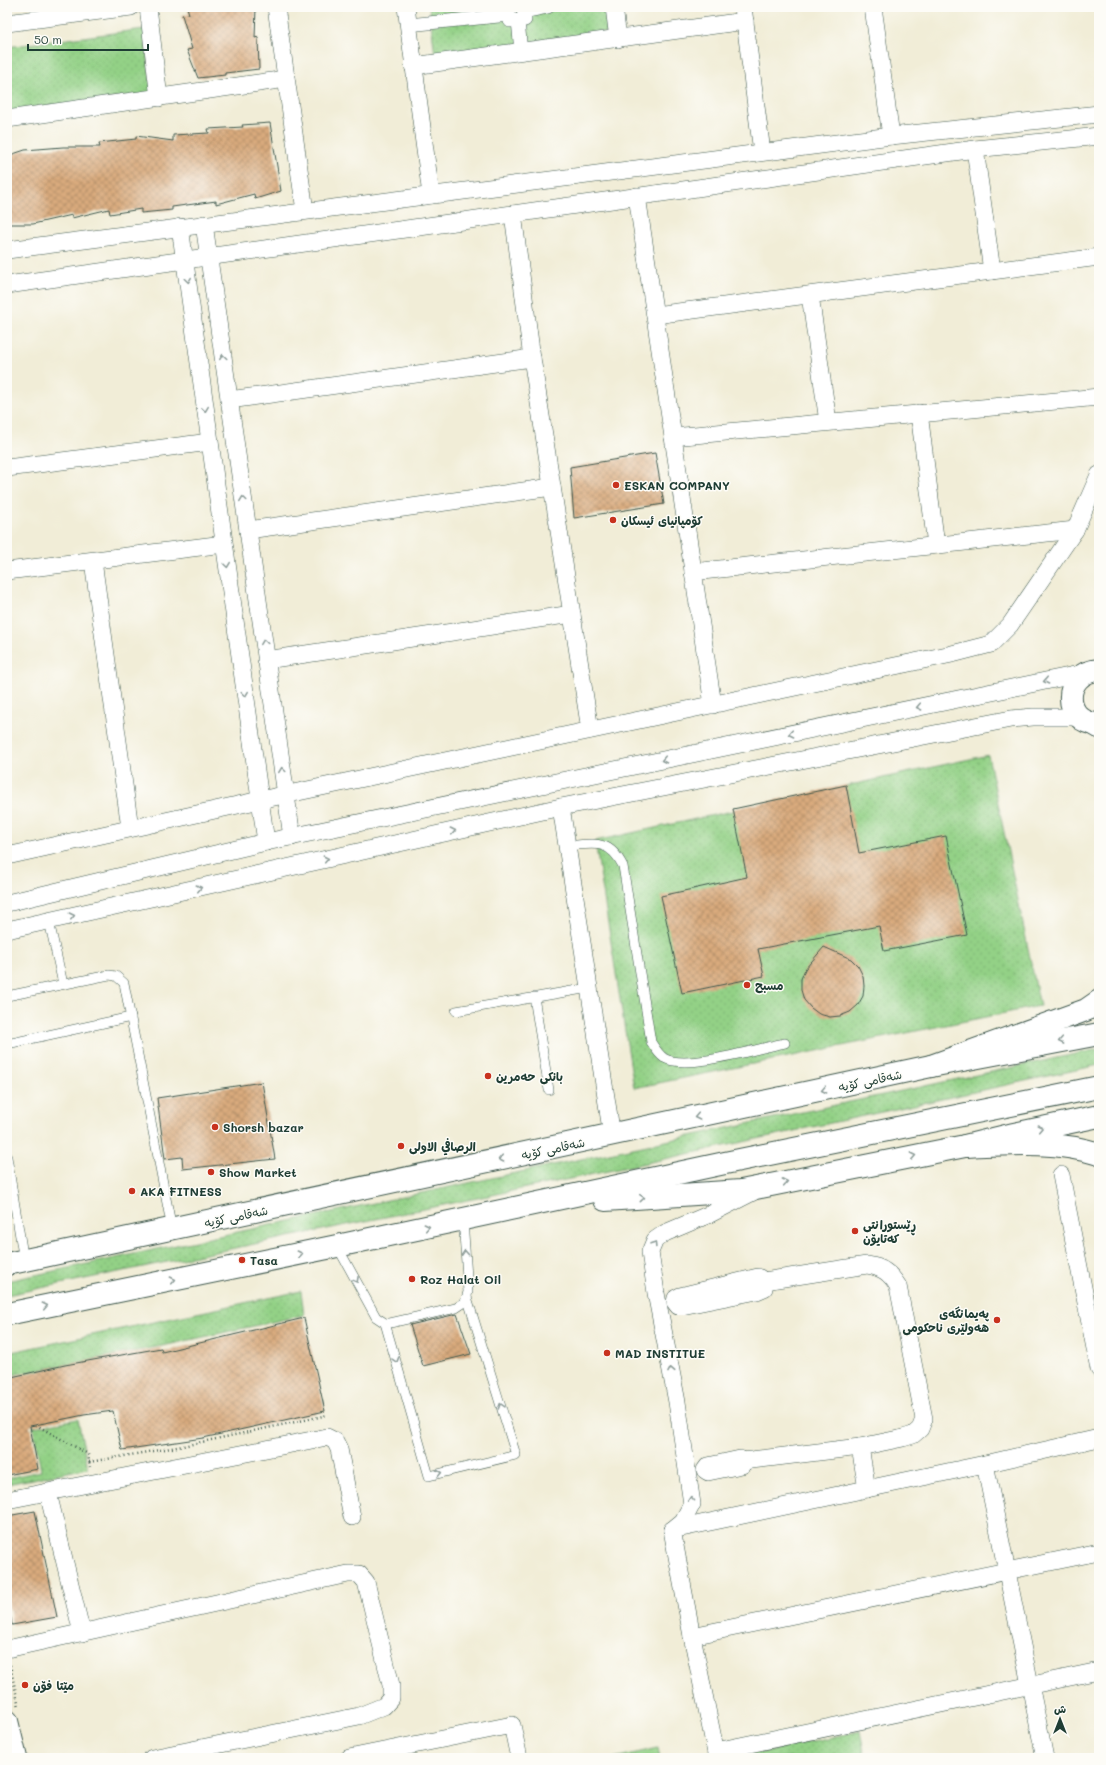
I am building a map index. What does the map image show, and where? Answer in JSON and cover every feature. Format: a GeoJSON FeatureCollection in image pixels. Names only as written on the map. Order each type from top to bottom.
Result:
{"type":"FeatureCollection","features":[{"type":"Feature","properties":{"kind":"main road"},"geometry":{"type":"LineString","coordinates":[[1092,671],[1074,683],[1071,697],[1072,704],[1093,723]]}},
{"type":"Feature","properties":{"kind":"main road"},"geometry":{"type":"LineString","coordinates":[[931,1066],[1086,1010],[1099,1001]]}},
{"type":"Feature","properties":{"kind":"main road","name":"شەقامی کۆیە"},"geometry":{"type":"LineString","coordinates":[[15,1262],[612,1136],[931,1066],[1099,1034]]}},
{"type":"Feature","properties":{"kind":"main road"},"geometry":{"type":"LineString","coordinates":[[7,1314],[338,1246],[725,1163],[1099,1087]]}},
{"type":"Feature","properties":{"kind":"main road"},"geometry":{"type":"LineString","coordinates":[[534,1204],[718,1193],[763,1187],[965,1146],[1099,1116]]}},
{"type":"Feature","properties":{"kind":"main road"},"geometry":{"type":"LineString","coordinates":[[965,1146],[1044,1144],[1065,1146],[1099,1154]]}},
{"type":"Feature","properties":{"kind":"main road"},"geometry":{"type":"LineString","coordinates":[[7,1721],[16,1758]]}},
{"type":"Feature","properties":{"kind":"street"},"geometry":{"type":"LineString","coordinates":[[7,23],[131,7]]}},
{"type":"Feature","properties":{"kind":"street"},"geometry":{"type":"LineString","coordinates":[[148,7],[159,98]]}},
{"type":"Feature","properties":{"kind":"street"},"geometry":{"type":"LineString","coordinates":[[276,7],[305,211]]}},
{"type":"Feature","properties":{"kind":"street"},"geometry":{"type":"LineString","coordinates":[[406,7],[431,195]]}},
{"type":"Feature","properties":{"kind":"street"},"geometry":{"type":"LineString","coordinates":[[408,25],[548,7]]}},
{"type":"Feature","properties":{"kind":"street"},"geometry":{"type":"LineString","coordinates":[[614,7],[618,39]]}},
{"type":"Feature","properties":{"kind":"street"},"geometry":{"type":"LineString","coordinates":[[873,7],[891,136]]}},
{"type":"Feature","properties":{"kind":"street"},"geometry":{"type":"LineString","coordinates":[[517,12],[521,52]]}},
{"type":"Feature","properties":{"kind":"street"},"geometry":{"type":"LineString","coordinates":[[414,66],[618,39],[744,14],[762,152]]}},
{"type":"Feature","properties":{"kind":"street"},"geometry":{"type":"LineString","coordinates":[[7,119],[286,79]]}},
{"type":"Feature","properties":{"kind":"street"},"geometry":{"type":"LineString","coordinates":[[7,250],[762,152],[891,136],[1099,114]]}},
{"type":"Feature","properties":{"kind":"street"},"geometry":{"type":"LineString","coordinates":[[7,285],[974,149],[1099,136]]}},
{"type":"Feature","properties":{"kind":"street"},"geometry":{"type":"LineString","coordinates":[[974,149],[992,271]]}},
{"type":"Feature","properties":{"kind":"street"},"geometry":{"type":"LineString","coordinates":[[637,196],[713,705]]}},
{"type":"Feature","properties":{"kind":"street"},"geometry":{"type":"LineString","coordinates":[[513,214],[532,358],[590,730]]}},
{"type":"Feature","properties":{"kind":"street"},"geometry":{"type":"LineString","coordinates":[[204,224],[292,837]]}},
{"type":"Feature","properties":{"kind":"street"},"geometry":{"type":"LineString","coordinates":[[180,227],[266,842]]}},
{"type":"Feature","properties":{"kind":"street"},"geometry":{"type":"LineString","coordinates":[[655,315],[1099,257]]}},
{"type":"Feature","properties":{"kind":"street"},"geometry":{"type":"LineString","coordinates":[[810,294],[828,422]]}},
{"type":"Feature","properties":{"kind":"street"},"geometry":{"type":"LineString","coordinates":[[229,400],[532,358]]}},
{"type":"Feature","properties":{"kind":"street"},"geometry":{"type":"LineString","coordinates":[[673,436],[1099,397]]}},
{"type":"Feature","properties":{"kind":"street"},"geometry":{"type":"LineString","coordinates":[[919,413],[936,545]]}},
{"type":"Feature","properties":{"kind":"street"},"geometry":{"type":"LineString","coordinates":[[7,468],[210,442]]}},
{"type":"Feature","properties":{"kind":"street"},"geometry":{"type":"LineString","coordinates":[[7,856],[286,794],[713,705],[952,654],[991,644],[1010,625],[1075,530],[1099,474]]}},
{"type":"Feature","properties":{"kind":"street"},"geometry":{"type":"LineString","coordinates":[[248,530],[552,487]]}},
{"type":"Feature","properties":{"kind":"street"},"geometry":{"type":"LineString","coordinates":[[693,572],[1075,530]]}},
{"type":"Feature","properties":{"kind":"street"},"geometry":{"type":"LineString","coordinates":[[7,571],[224,544]]}},
{"type":"Feature","properties":{"kind":"street"},"geometry":{"type":"LineString","coordinates":[[93,561],[130,828]]}},
{"type":"Feature","properties":{"kind":"street"},"geometry":{"type":"LineString","coordinates":[[266,660],[572,614]]}},
{"type":"Feature","properties":{"kind":"street"},"geometry":{"type":"LineString","coordinates":[[7,903],[266,842],[1092,671]]}},
{"type":"Feature","properties":{"kind":"street"},"geometry":{"type":"LineString","coordinates":[[7,930],[561,808],[996,722],[1033,717],[1093,723]]}},
{"type":"Feature","properties":{"kind":"street"},"geometry":{"type":"LineString","coordinates":[[561,808],[612,1136]]}},
{"type":"Feature","properties":{"kind":"street"},"geometry":{"type":"LineString","coordinates":[[1061,1175],[1099,1369]]}},
{"type":"Feature","properties":{"kind":"street"},"geometry":{"type":"LineString","coordinates":[[672,1530],[683,1521],[692,1504],[677,1402],[656,1293],[650,1252],[655,1240],[666,1233],[710,1214],[763,1187]]}},
{"type":"Feature","properties":{"kind":"street"},"geometry":{"type":"LineString","coordinates":[[743,1461],[860,1448],[913,1435],[920,1429],[924,1419],[898,1286],[886,1271],[877,1266],[867,1265],[764,1281]]}},
{"type":"Feature","properties":{"kind":"street"},"geometry":{"type":"LineString","coordinates":[[7,1500],[327,1437],[335,1441],[338,1449],[352,1517]]}},
{"type":"Feature","properties":{"kind":"street"},"geometry":{"type":"LineString","coordinates":[[672,1530],[985,1464],[1099,1438]]}},
{"type":"Feature","properties":{"kind":"street"},"geometry":{"type":"LineString","coordinates":[[860,1448],[867,1489]]}},
{"type":"Feature","properties":{"kind":"street"},"geometry":{"type":"LineString","coordinates":[[985,1464],[1044,1758]]}},
{"type":"Feature","properties":{"kind":"street"},"geometry":{"type":"LineString","coordinates":[[48,1493],[82,1633]]}},
{"type":"Feature","properties":{"kind":"street"},"geometry":{"type":"LineString","coordinates":[[672,1530],[716,1754],[1099,1671]]}},
{"type":"Feature","properties":{"kind":"street"},"geometry":{"type":"LineString","coordinates":[[692,1636],[1099,1552]]}},
{"type":"Feature","properties":{"kind":"street"},"geometry":{"type":"LineString","coordinates":[[7,1649],[348,1574],[359,1574],[366,1582],[391,1685],[391,1698],[384,1706],[360,1716],[152,1758]]}},
{"type":"Feature","properties":{"kind":"street"},"geometry":{"type":"LineString","coordinates":[[349,1758],[396,1753],[512,1725],[519,1758]]}},
{"type":"Feature","properties":{"kind":"lane"},"geometry":{"type":"LineString","coordinates":[[567,846],[600,844],[607,846],[619,858],[623,866],[651,1042],[658,1053],[665,1059],[686,1063],[702,1061],[785,1043]]}},
{"type":"Feature","properties":{"kind":"lane"},"geometry":{"type":"LineString","coordinates":[[49,921],[63,984]]}},
{"type":"Feature","properties":{"kind":"lane"},"geometry":{"type":"LineString","coordinates":[[7,996],[109,975],[116,976],[124,983],[172,1229]]}},
{"type":"Feature","properties":{"kind":"lane"},"geometry":{"type":"LineString","coordinates":[[456,1011],[589,988]]}},
{"type":"Feature","properties":{"kind":"lane"},"geometry":{"type":"LineString","coordinates":[[534,997],[549,1090]]}},
{"type":"Feature","properties":{"kind":"lane"},"geometry":{"type":"LineString","coordinates":[[7,1044],[131,1017]]}},
{"type":"Feature","properties":{"kind":"lane"},"geometry":{"type":"LineString","coordinates":[[7,1157],[15,1262]]}},
{"type":"Feature","properties":{"kind":"lane"},"geometry":{"type":"LineString","coordinates":[[385,1322],[430,1476],[516,1455],[468,1297],[463,1219]]}},
{"type":"Feature","properties":{"kind":"lane"},"geometry":{"type":"LineString","coordinates":[[338,1246],[376,1318],[385,1322],[390,1323],[456,1308],[465,1302],[468,1297]]}},
{"type":"Feature","properties":{"kind":"path"},"geometry":{"type":"LineString","coordinates":[[89,1462],[183,1446],[328,1415]]}},
{"type":"Feature","properties":{"kind":"path"},"geometry":{"type":"LineString","coordinates":[[36,1425],[88,1454],[91,1468],[89,1472]]}},
{"type":"Feature","properties":{"kind":"green space"},"geometry":{"type":"Polygon","coordinates":[[[429,7],[604,7],[608,32],[435,55],[429,7]]]}},
{"type":"Feature","properties":{"kind":"green space"},"geometry":{"type":"Polygon","coordinates":[[[144,29],[152,93],[7,113],[7,47],[144,29]]]}},
{"type":"Feature","properties":{"kind":"green space"},"geometry":{"type":"Polygon","coordinates":[[[988,755],[1040,1006],[634,1088],[595,841],[988,755]]]}},
{"type":"Feature","properties":{"kind":"green space"},"geometry":{"type":"Polygon","coordinates":[[[1099,1049],[1099,1065],[623,1168],[7,1295],[7,1281],[1099,1049]]]}},
{"type":"Feature","properties":{"kind":"green space"},"geometry":{"type":"Polygon","coordinates":[[[301,1291],[304,1315],[167,1345],[7,1376],[7,1353],[301,1291]]]}},
{"type":"Feature","properties":{"kind":"green space"},"geometry":{"type":"Polygon","coordinates":[[[78,1419],[88,1468],[7,1484],[7,1478],[41,1471],[33,1427],[78,1419]]]}},
{"type":"Feature","properties":{"kind":"green space"},"geometry":{"type":"Polygon","coordinates":[[[860,1731],[865,1758],[745,1758],[744,1756],[860,1731]]]}},
{"type":"Feature","properties":{"kind":"green space"},"geometry":{"type":"Polygon","coordinates":[[[658,1748],[660,1758],[614,1758],[658,1748]]]}},
{"type":"Feature","properties":{"kind":"building"},"geometry":{"type":"Polygon","coordinates":[[[187,7],[256,7],[255,38],[258,37],[259,69],[198,78],[187,50],[192,49],[182,15],[189,14],[187,7]]]}},
{"type":"Feature","properties":{"kind":"building"},"geometry":{"type":"Polygon","coordinates":[[[270,123],[281,191],[255,199],[254,194],[216,204],[216,201],[172,207],[172,210],[141,213],[141,209],[110,214],[109,209],[72,218],[72,215],[33,224],[8,224],[7,156],[25,150],[63,147],[100,147],[99,143],[136,139],[136,136],[173,141],[173,135],[209,133],[208,129],[243,127],[242,125],[270,123]]]}},
{"type":"Feature","properties":{"kind":"building","name":"ESKAN COMPANY"},"geometry":{"type":"Polygon","coordinates":[[[655,453],[664,504],[574,518],[570,467],[655,453]]]}},
{"type":"Feature","properties":{"kind":"building"},"geometry":{"type":"Polygon","coordinates":[[[846,785],[859,853],[946,836],[967,935],[884,951],[879,926],[758,949],[764,976],[682,993],[661,896],[747,877],[733,809],[846,785]]]}},
{"type":"Feature","properties":{"kind":"building"},"geometry":{"type":"Polygon","coordinates":[[[824,947],[851,959],[858,966],[863,976],[863,996],[858,1005],[850,1012],[840,1016],[830,1017],[819,1014],[804,1000],[801,990],[801,979],[805,969],[824,947]]]}},
{"type":"Feature","properties":{"kind":"building","name":"Shorsh bazar"},"geometry":{"type":"Polygon","coordinates":[[[262,1082],[275,1159],[183,1169],[182,1157],[165,1159],[157,1098],[262,1082]]]}},
{"type":"Feature","properties":{"kind":"building"},"geometry":{"type":"Polygon","coordinates":[[[457,1314],[471,1354],[423,1366],[410,1325],[457,1314]]]}},
{"type":"Feature","properties":{"kind":"building"},"geometry":{"type":"Polygon","coordinates":[[[304,1318],[325,1411],[203,1438],[122,1450],[113,1411],[84,1415],[30,1426],[38,1469],[7,1475],[7,1378],[65,1365],[161,1348],[162,1352],[304,1318]]]}},
{"type":"Feature","properties":{"kind":"building"},"geometry":{"type":"Polygon","coordinates":[[[35,1511],[57,1617],[12,1625],[7,1597],[7,1516],[35,1511]]]}},
{"type":"Feature","properties":{"kind":"place","name":"ESKAN COMPANY"},"geometry":{"type":"Point","coordinates":[616,485]}},
{"type":"Feature","properties":{"kind":"place","name":"کۆمپانیای ئیسکان"},"geometry":{"type":"Point","coordinates":[613,520]}},
{"type":"Feature","properties":{"kind":"place","name":"مسبح"},"geometry":{"type":"Point","coordinates":[747,985]}},
{"type":"Feature","properties":{"kind":"place","name":"بانكی حه‌مرین"},"geometry":{"type":"Point","coordinates":[488,1076]}},
{"type":"Feature","properties":{"kind":"place","name":"Shorsh bazar"},"geometry":{"type":"Point","coordinates":[215,1127]}},
{"type":"Feature","properties":{"kind":"place","name":"الرصافي الاولى"},"geometry":{"type":"Point","coordinates":[401,1146]}},
{"type":"Feature","properties":{"kind":"place","name":"Show Market"},"geometry":{"type":"Point","coordinates":[211,1172]}},
{"type":"Feature","properties":{"kind":"place","name":"AKA FITNESS"},"geometry":{"type":"Point","coordinates":[132,1191]}},
{"type":"Feature","properties":{"kind":"place","name":"ڕێستورانتی کەتایۆن"},"geometry":{"type":"Point","coordinates":[855,1231]}},
{"type":"Feature","properties":{"kind":"place","name":"Tasa"},"geometry":{"type":"Point","coordinates":[242,1260]}},
{"type":"Feature","properties":{"kind":"place","name":"Roz Halat Oil"},"geometry":{"type":"Point","coordinates":[412,1279]}},
{"type":"Feature","properties":{"kind":"place","name":"پەیمانگەی هەولێری ناحکومی"},"geometry":{"type":"Point","coordinates":[997,1320]}},
{"type":"Feature","properties":{"kind":"place","name":"MAD INSTITUE"},"geometry":{"type":"Point","coordinates":[607,1353]}},
{"type":"Feature","properties":{"kind":"place","name":"مێتا فۆن"},"geometry":{"type":"Point","coordinates":[25,1685]}}]}
